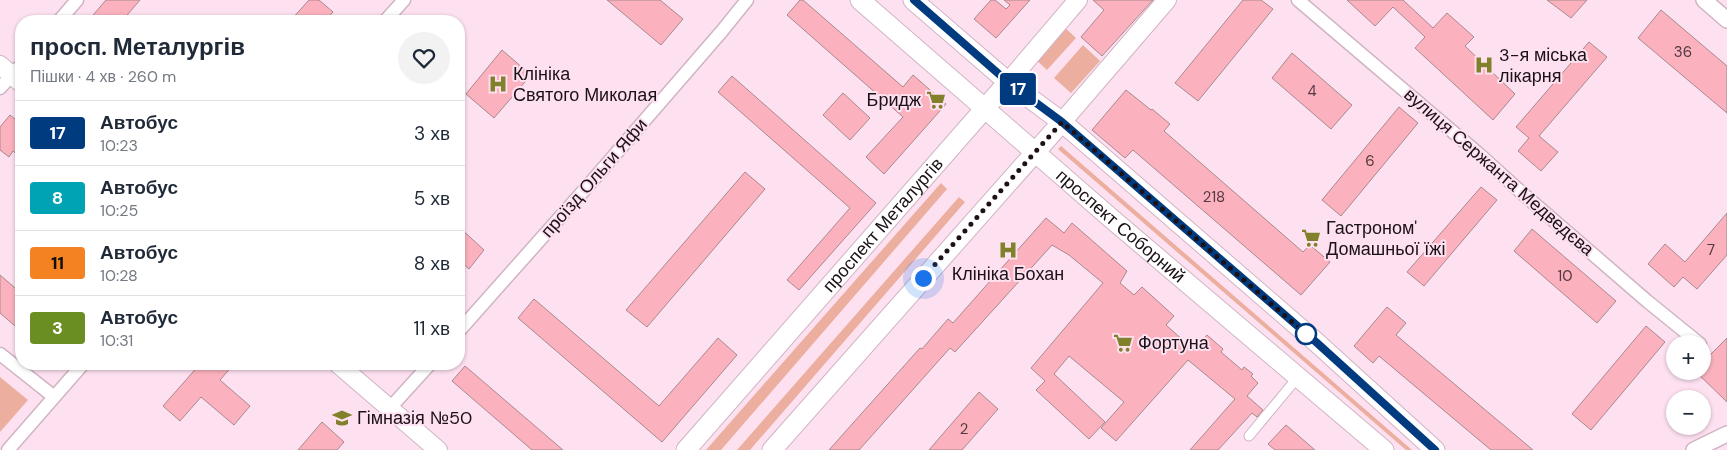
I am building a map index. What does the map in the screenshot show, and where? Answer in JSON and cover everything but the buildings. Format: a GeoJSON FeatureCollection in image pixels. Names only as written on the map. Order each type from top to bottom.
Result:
{"type":"FeatureCollection","features":[{"type":"Feature","properties":{"kind":"main road","name":"проспект Соборний"},"geometry":{"type":"LineString","coordinates":[[860,0],[986,108],[1034,152],[1384,450]]}},
{"type":"Feature","properties":{"kind":"main road"},"geometry":{"type":"LineString","coordinates":[[913,0],[1008,82],[1062,122],[1316,342],[1435,450]]}},
{"type":"Feature","properties":{"kind":"main road","name":"проспект Металургів"},"geometry":{"type":"LineString","coordinates":[[686,450],[986,108],[1078,0]]}},
{"type":"Feature","properties":{"kind":"main road"},"geometry":{"type":"LineString","coordinates":[[772,450],[1062,122],[1167,0]]}},
{"type":"Feature","properties":{"kind":"main road"},"geometry":{"type":"LineString","coordinates":[[345,370],[438,450]]}},
{"type":"Feature","properties":{"kind":"street"},"geometry":{"type":"LineString","coordinates":[[64,15],[77,0]]}},
{"type":"Feature","properties":{"kind":"street"},"geometry":{"type":"LineString","coordinates":[[390,15],[404,0]]}},
{"type":"Feature","properties":{"kind":"street","name":"проїзд Ольги Яфи"},"geometry":{"type":"LineString","coordinates":[[465,325],[586,188],[747,0]]}},
{"type":"Feature","properties":{"kind":"street","name":"вулиця Сержанта Медведєва"},"geometry":{"type":"LineString","coordinates":[[1298,0],[1480,154],[1522,193],[1688,335]]}},
{"type":"Feature","properties":{"kind":"street"},"geometry":{"type":"LineString","coordinates":[[1704,0],[1727,20]]}},
{"type":"Feature","properties":{"kind":"street"},"geometry":{"type":"LineString","coordinates":[[0,88],[14,72]]}},
{"type":"Feature","properties":{"kind":"street"},"geometry":{"type":"LineString","coordinates":[[0,354],[15,366]]}},
{"type":"Feature","properties":{"kind":"street"},"geometry":{"type":"LineString","coordinates":[[20,370],[53,396]]}},
{"type":"Feature","properties":{"kind":"street"},"geometry":{"type":"LineString","coordinates":[[8,450],[77,370]]}},
{"type":"Feature","properties":{"kind":"street"},"geometry":{"type":"LineString","coordinates":[[390,408],[425,370]]}},
{"type":"Feature","properties":{"kind":"street"},"geometry":{"type":"LineString","coordinates":[[1249,436],[1298,377]]}},
{"type":"Feature","properties":{"kind":"street"},"geometry":{"type":"LineString","coordinates":[[1694,450],[1727,434]]}},
{"type":"Feature","properties":{"kind":"shaded area"},"geometry":{"type":"Polygon","coordinates":[[[1063,26],[1076,38],[1047,70],[1034,58],[1063,26]]]}},
{"type":"Feature","properties":{"kind":"shaded area"},"geometry":{"type":"Polygon","coordinates":[[[1083,45],[1100,61],[1071,93],[1054,78],[1083,45]]]}},
{"type":"Feature","properties":{"kind":"shaded area"},"geometry":{"type":"Polygon","coordinates":[[[1061,146],[1412,450],[1406,450],[1058,149],[1061,146]]]}},
{"type":"Feature","properties":{"kind":"shaded area"},"geometry":{"type":"Polygon","coordinates":[[[941,183],[947,189],[721,450],[706,450],[941,183]]]}},
{"type":"Feature","properties":{"kind":"shaded area"},"geometry":{"type":"Polygon","coordinates":[[[959,197],[965,202],[750,450],[737,450],[959,197]]]}},
{"type":"Feature","properties":{"kind":"shaded area"},"geometry":{"type":"Polygon","coordinates":[[[0,377],[28,400],[0,432],[0,377]]]}},
{"type":"Feature","properties":{"kind":"bus line","name":"17"},"geometry":{"type":"LineString","coordinates":[[914,0],[1008,82],[1062,122],[1316,342],[1435,450]]}},
{"type":"Feature","properties":{"kind":"place","name":"3-я міська лікарня"},"geometry":{"type":"Point","coordinates":[1484,65]}},
{"type":"Feature","properties":{"kind":"place","name":"Клініка Святого Миколая"},"geometry":{"type":"Point","coordinates":[498,84]}},
{"type":"Feature","properties":{"kind":"place","name":"Бридж"},"geometry":{"type":"Point","coordinates":[936,100]}},
{"type":"Feature","properties":{"kind":"place","name":"Гастроном' Домашньої їжі"},"geometry":{"type":"Point","coordinates":[1311,238]}},
{"type":"Feature","properties":{"kind":"place","name":"Клініка Бохан"},"geometry":{"type":"Point","coordinates":[1008,250]}},
{"type":"Feature","properties":{"kind":"place","name":"Фортуна"},"geometry":{"type":"Point","coordinates":[1123,343]}},
{"type":"Feature","properties":{"kind":"place","name":"Гімназія №50"},"geometry":{"type":"Point","coordinates":[342,418]}},
{"type":"Feature","properties":{"kind":"route"},"geometry":{"type":"LineString","coordinates":[[923,278],[1062,122],[1306,334]]}}]}
